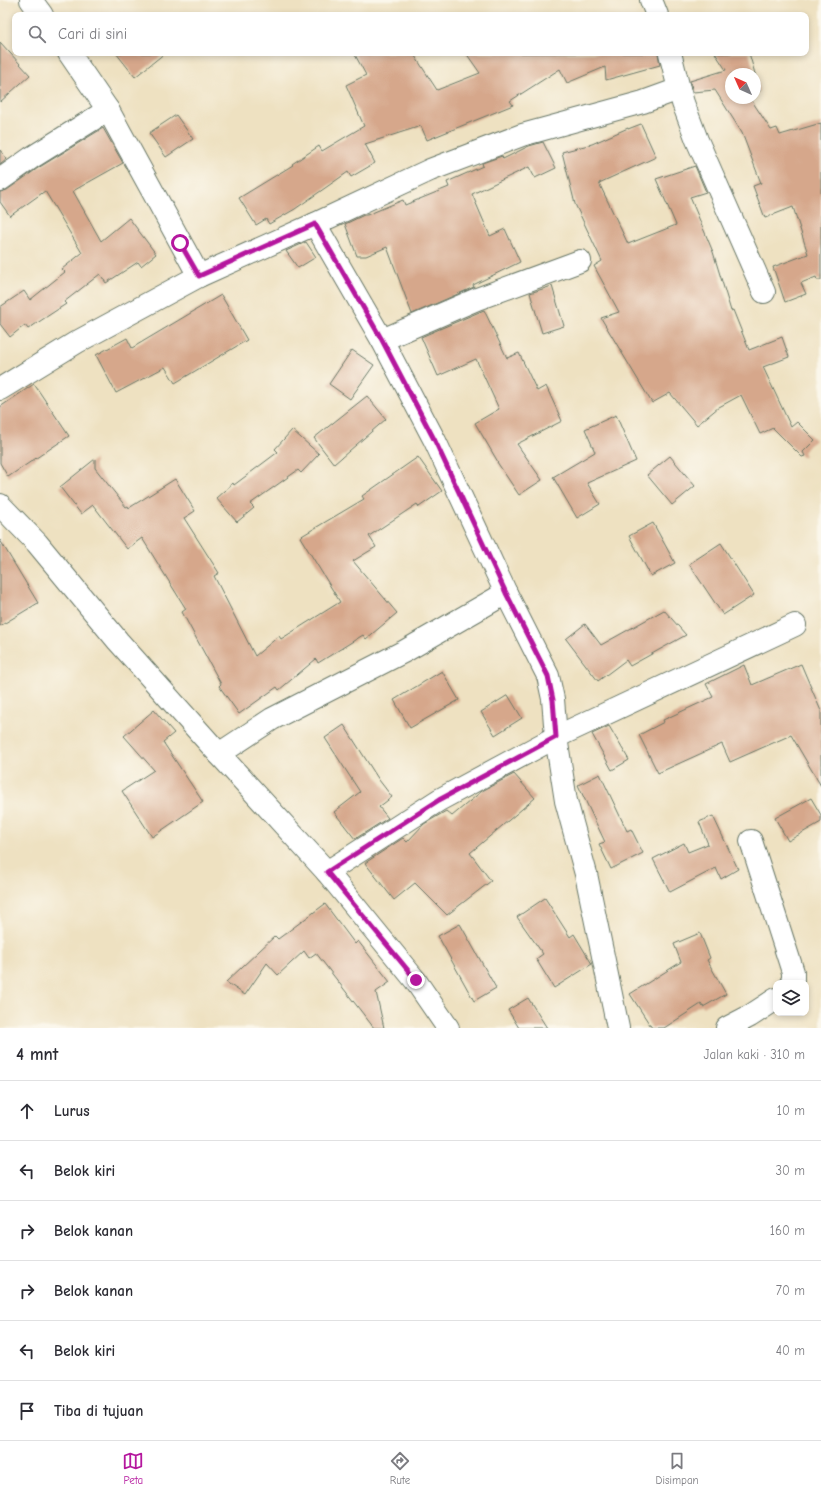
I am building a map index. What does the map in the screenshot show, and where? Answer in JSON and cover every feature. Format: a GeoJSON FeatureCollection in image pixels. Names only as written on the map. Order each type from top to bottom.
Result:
{"type":"FeatureCollection","features":[{"type":"Feature","properties":{"kind":"street"},"geometry":{"type":"LineString","coordinates":[[31,0],[40,12]]}},
{"type":"Feature","properties":{"kind":"street"},"geometry":{"type":"LineString","coordinates":[[651,0],[656,12]]}},
{"type":"Feature","properties":{"kind":"street"},"geometry":{"type":"LineString","coordinates":[[71,56],[108,110],[199,276]]}},
{"type":"Feature","properties":{"kind":"street"},"geometry":{"type":"LineString","coordinates":[[671,56],[683,103],[764,292]]}},
{"type":"Feature","properties":{"kind":"street"},"geometry":{"type":"LineString","coordinates":[[0,389],[77,342],[199,276],[430,170],[522,135],[643,102],[679,89]]}},
{"type":"Feature","properties":{"kind":"street"},"geometry":{"type":"LineString","coordinates":[[0,180],[31,158],[108,110]]}},
{"type":"Feature","properties":{"kind":"street"},"geometry":{"type":"LineString","coordinates":[[315,224],[382,340],[435,441],[506,593],[548,676],[553,700],[556,737],[566,801],[586,874],[618,1028]]}},
{"type":"Feature","properties":{"kind":"street"},"geometry":{"type":"LineString","coordinates":[[382,340],[477,299],[580,261]]}},
{"type":"Feature","properties":{"kind":"street"},"geometry":{"type":"LineString","coordinates":[[0,505],[37,543],[118,641],[327,872],[416,980],[448,1028]]}},
{"type":"Feature","properties":{"kind":"street"},"geometry":{"type":"LineString","coordinates":[[219,754],[272,719],[405,651],[506,593]]}},
{"type":"Feature","properties":{"kind":"street"},"geometry":{"type":"LineString","coordinates":[[327,872],[439,800],[556,737],[794,626]]}},
{"type":"Feature","properties":{"kind":"street"},"geometry":{"type":"LineString","coordinates":[[751,841],[793,972],[793,980]]}},
{"type":"Feature","properties":{"kind":"street"},"geometry":{"type":"LineString","coordinates":[[727,1028],[750,1016],[773,1001]]}},
{"type":"Feature","properties":{"kind":"building"},"geometry":{"type":"Polygon","coordinates":[[[0,42],[30,75],[0,102],[0,42]]]}},
{"type":"Feature","properties":{"kind":"building"},"geometry":{"type":"Polygon","coordinates":[[[118,56],[161,56],[135,77],[118,56]]]}},
{"type":"Feature","properties":{"kind":"building"},"geometry":{"type":"Polygon","coordinates":[[[356,56],[415,56],[437,90],[480,73],[468,56],[658,56],[660,65],[606,80],[605,67],[567,83],[560,69],[510,101],[513,105],[427,140],[421,126],[365,144],[375,163],[351,177],[348,172],[295,209],[269,224],[266,219],[256,225],[239,198],[293,165],[292,164],[319,146],[322,151],[364,126],[346,85],[366,75],[356,56]]]}},
{"type":"Feature","properties":{"kind":"building"},"geometry":{"type":"Polygon","coordinates":[[[717,56],[750,56],[753,68],[725,68],[717,56]]]}},
{"type":"Feature","properties":{"kind":"building"},"geometry":{"type":"Polygon","coordinates":[[[725,70],[725,104],[754,104],[771,130],[777,128],[780,135],[821,123],[821,280],[817,280],[816,277],[801,283],[806,294],[785,302],[773,267],[808,254],[793,207],[765,218],[753,186],[761,183],[742,133],[715,90],[693,92],[690,81],[725,70]]]}},
{"type":"Feature","properties":{"kind":"building"},"geometry":{"type":"Polygon","coordinates":[[[176,115],[193,139],[166,157],[149,133],[176,115]]]}},
{"type":"Feature","properties":{"kind":"building"},"geometry":{"type":"Polygon","coordinates":[[[641,124],[656,157],[599,183],[628,244],[676,225],[656,179],[695,166],[706,192],[690,197],[713,252],[731,311],[733,310],[749,350],[782,337],[789,357],[763,367],[791,427],[797,422],[815,440],[803,452],[805,456],[802,457],[773,428],[760,434],[741,395],[719,407],[697,425],[670,393],[652,403],[601,318],[619,312],[594,266],[602,261],[575,204],[562,152],[592,144],[628,128],[641,124]]]}},
{"type":"Feature","properties":{"kind":"building"},"geometry":{"type":"Polygon","coordinates":[[[103,128],[123,163],[73,191],[101,241],[129,218],[156,254],[141,266],[138,262],[106,283],[100,274],[64,302],[66,304],[28,329],[25,325],[10,337],[0,324],[0,307],[24,291],[30,300],[65,272],[62,269],[82,253],[45,191],[10,216],[0,202],[0,192],[7,190],[38,168],[103,128]]]}},
{"type":"Feature","properties":{"kind":"building"},"geometry":{"type":"Polygon","coordinates":[[[543,142],[556,168],[535,178],[529,167],[472,194],[490,236],[505,229],[520,262],[473,285],[474,287],[412,314],[387,247],[366,256],[357,256],[345,224],[403,200],[405,205],[449,187],[447,182],[483,166],[482,163],[502,156],[503,159],[529,146],[543,142]]]}},
{"type":"Feature","properties":{"kind":"building"},"geometry":{"type":"Polygon","coordinates":[[[0,150],[7,159],[0,165],[0,150]]]}},
{"type":"Feature","properties":{"kind":"building"},"geometry":{"type":"Polygon","coordinates":[[[306,242],[316,257],[298,268],[286,251],[306,242]]]}},
{"type":"Feature","properties":{"kind":"building"},"geometry":{"type":"Polygon","coordinates":[[[552,286],[564,326],[542,333],[530,293],[552,286]]]}},
{"type":"Feature","properties":{"kind":"building"},"geometry":{"type":"Polygon","coordinates":[[[221,295],[247,340],[175,383],[165,367],[116,393],[96,355],[127,338],[132,348],[221,295]]]}},
{"type":"Feature","properties":{"kind":"building"},"geometry":{"type":"Polygon","coordinates":[[[484,310],[507,358],[519,353],[537,391],[546,386],[562,421],[517,444],[542,480],[519,495],[497,462],[475,423],[499,409],[476,359],[438,376],[421,337],[484,310]]]}},
{"type":"Feature","properties":{"kind":"building"},"geometry":{"type":"Polygon","coordinates":[[[352,350],[374,365],[350,399],[329,384],[352,350]]]}},
{"type":"Feature","properties":{"kind":"building"},"geometry":{"type":"Polygon","coordinates":[[[34,384],[69,436],[8,477],[0,463],[0,407],[34,384]]]}},
{"type":"Feature","properties":{"kind":"building"},"geometry":{"type":"Polygon","coordinates":[[[367,396],[386,419],[334,464],[314,438],[367,396]]]}},
{"type":"Feature","properties":{"kind":"building"},"geometry":{"type":"Polygon","coordinates":[[[616,415],[636,461],[587,483],[600,504],[577,518],[553,477],[595,452],[585,429],[616,415]]]}},
{"type":"Feature","properties":{"kind":"building"},"geometry":{"type":"Polygon","coordinates":[[[292,430],[319,454],[301,473],[298,470],[250,504],[254,508],[237,522],[216,498],[233,483],[234,485],[278,452],[275,449],[292,430]]]}},
{"type":"Feature","properties":{"kind":"building"},"geometry":{"type":"Polygon","coordinates":[[[670,456],[695,486],[672,505],[647,475],[670,456]]]}},
{"type":"Feature","properties":{"kind":"building"},"geometry":{"type":"Polygon","coordinates":[[[418,457],[442,491],[419,507],[417,504],[369,536],[376,547],[353,561],[397,613],[366,639],[363,635],[318,663],[316,659],[279,690],[277,687],[239,714],[219,686],[221,684],[182,612],[186,609],[142,538],[127,549],[93,505],[81,514],[60,487],[95,459],[95,468],[126,507],[128,506],[129,508],[175,479],[195,511],[184,518],[219,573],[214,576],[255,656],[279,636],[281,639],[340,602],[300,537],[364,499],[362,496],[418,457]]]}},
{"type":"Feature","properties":{"kind":"building"},"geometry":{"type":"Polygon","coordinates":[[[653,523],[675,563],[651,576],[629,536],[653,523]]]}},
{"type":"Feature","properties":{"kind":"building"},"geometry":{"type":"Polygon","coordinates":[[[0,540],[38,603],[0,626],[0,540]]]}},
{"type":"Feature","properties":{"kind":"building"},"geometry":{"type":"Polygon","coordinates":[[[721,543],[754,595],[723,615],[689,564],[721,543]]]}},
{"type":"Feature","properties":{"kind":"building"},"geometry":{"type":"Polygon","coordinates":[[[664,610],[686,635],[630,666],[626,660],[598,681],[566,639],[585,624],[601,645],[664,610]]]}},
{"type":"Feature","properties":{"kind":"building"},"geometry":{"type":"Polygon","coordinates":[[[801,664],[821,711],[821,786],[791,735],[730,762],[722,744],[658,773],[639,735],[664,722],[663,720],[713,697],[706,684],[744,665],[752,685],[801,664]]]}},
{"type":"Feature","properties":{"kind":"building"},"geometry":{"type":"Polygon","coordinates":[[[442,671],[459,700],[410,728],[394,700],[442,671]]]}},
{"type":"Feature","properties":{"kind":"building"},"geometry":{"type":"Polygon","coordinates":[[[508,695],[522,718],[495,735],[481,712],[508,695]]]}},
{"type":"Feature","properties":{"kind":"building"},"geometry":{"type":"Polygon","coordinates":[[[154,710],[174,733],[163,742],[203,802],[152,837],[122,791],[154,770],[124,736],[154,710]]]}},
{"type":"Feature","properties":{"kind":"building"},"geometry":{"type":"Polygon","coordinates":[[[344,725],[379,780],[392,797],[379,807],[388,818],[355,839],[334,812],[360,792],[325,738],[344,725]]]}},
{"type":"Feature","properties":{"kind":"building"},"geometry":{"type":"Polygon","coordinates":[[[609,726],[629,760],[612,770],[592,734],[609,726]]]}},
{"type":"Feature","properties":{"kind":"building"},"geometry":{"type":"Polygon","coordinates":[[[514,774],[535,798],[470,853],[491,881],[447,915],[415,883],[394,900],[365,863],[403,838],[407,842],[424,824],[446,811],[452,816],[482,791],[514,774]]]}},
{"type":"Feature","properties":{"kind":"building"},"geometry":{"type":"Polygon","coordinates":[[[600,774],[627,831],[631,829],[643,853],[611,869],[599,844],[605,842],[578,785],[600,774]]]}},
{"type":"Feature","properties":{"kind":"building"},"geometry":{"type":"Polygon","coordinates":[[[811,798],[821,815],[821,822],[788,841],[775,818],[811,798]]]}},
{"type":"Feature","properties":{"kind":"building"},"geometry":{"type":"Polygon","coordinates":[[[713,816],[738,869],[721,879],[716,868],[670,892],[653,859],[684,843],[688,852],[708,844],[699,822],[713,816]]]}},
{"type":"Feature","properties":{"kind":"building"},"geometry":{"type":"Polygon","coordinates":[[[545,898],[570,937],[574,934],[592,964],[554,988],[536,959],[543,954],[517,917],[545,898]]]}},
{"type":"Feature","properties":{"kind":"building"},"geometry":{"type":"Polygon","coordinates":[[[325,904],[355,944],[358,941],[390,982],[376,992],[384,1028],[374,1028],[316,953],[309,958],[304,951],[278,975],[267,963],[245,995],[226,982],[275,936],[278,939],[325,904]]]}},
{"type":"Feature","properties":{"kind":"building"},"geometry":{"type":"Polygon","coordinates":[[[460,924],[496,988],[474,1001],[438,936],[460,924]]]}},
{"type":"Feature","properties":{"kind":"building"},"geometry":{"type":"Polygon","coordinates":[[[700,933],[710,958],[707,960],[726,994],[703,1007],[701,1004],[664,1028],[652,1028],[630,994],[681,962],[674,944],[700,933]]]}},
{"type":"Feature","properties":{"kind":"building"},"geometry":{"type":"Polygon","coordinates":[[[528,998],[547,1028],[519,1028],[508,1010],[528,998]]]}},
{"type":"Feature","properties":{"kind":"route"},"geometry":{"type":"LineString","coordinates":[[180,243],[199,276],[315,224],[382,340],[435,441],[506,593],[548,676],[553,700],[556,737],[439,800],[327,872],[416,980]]}}]}
